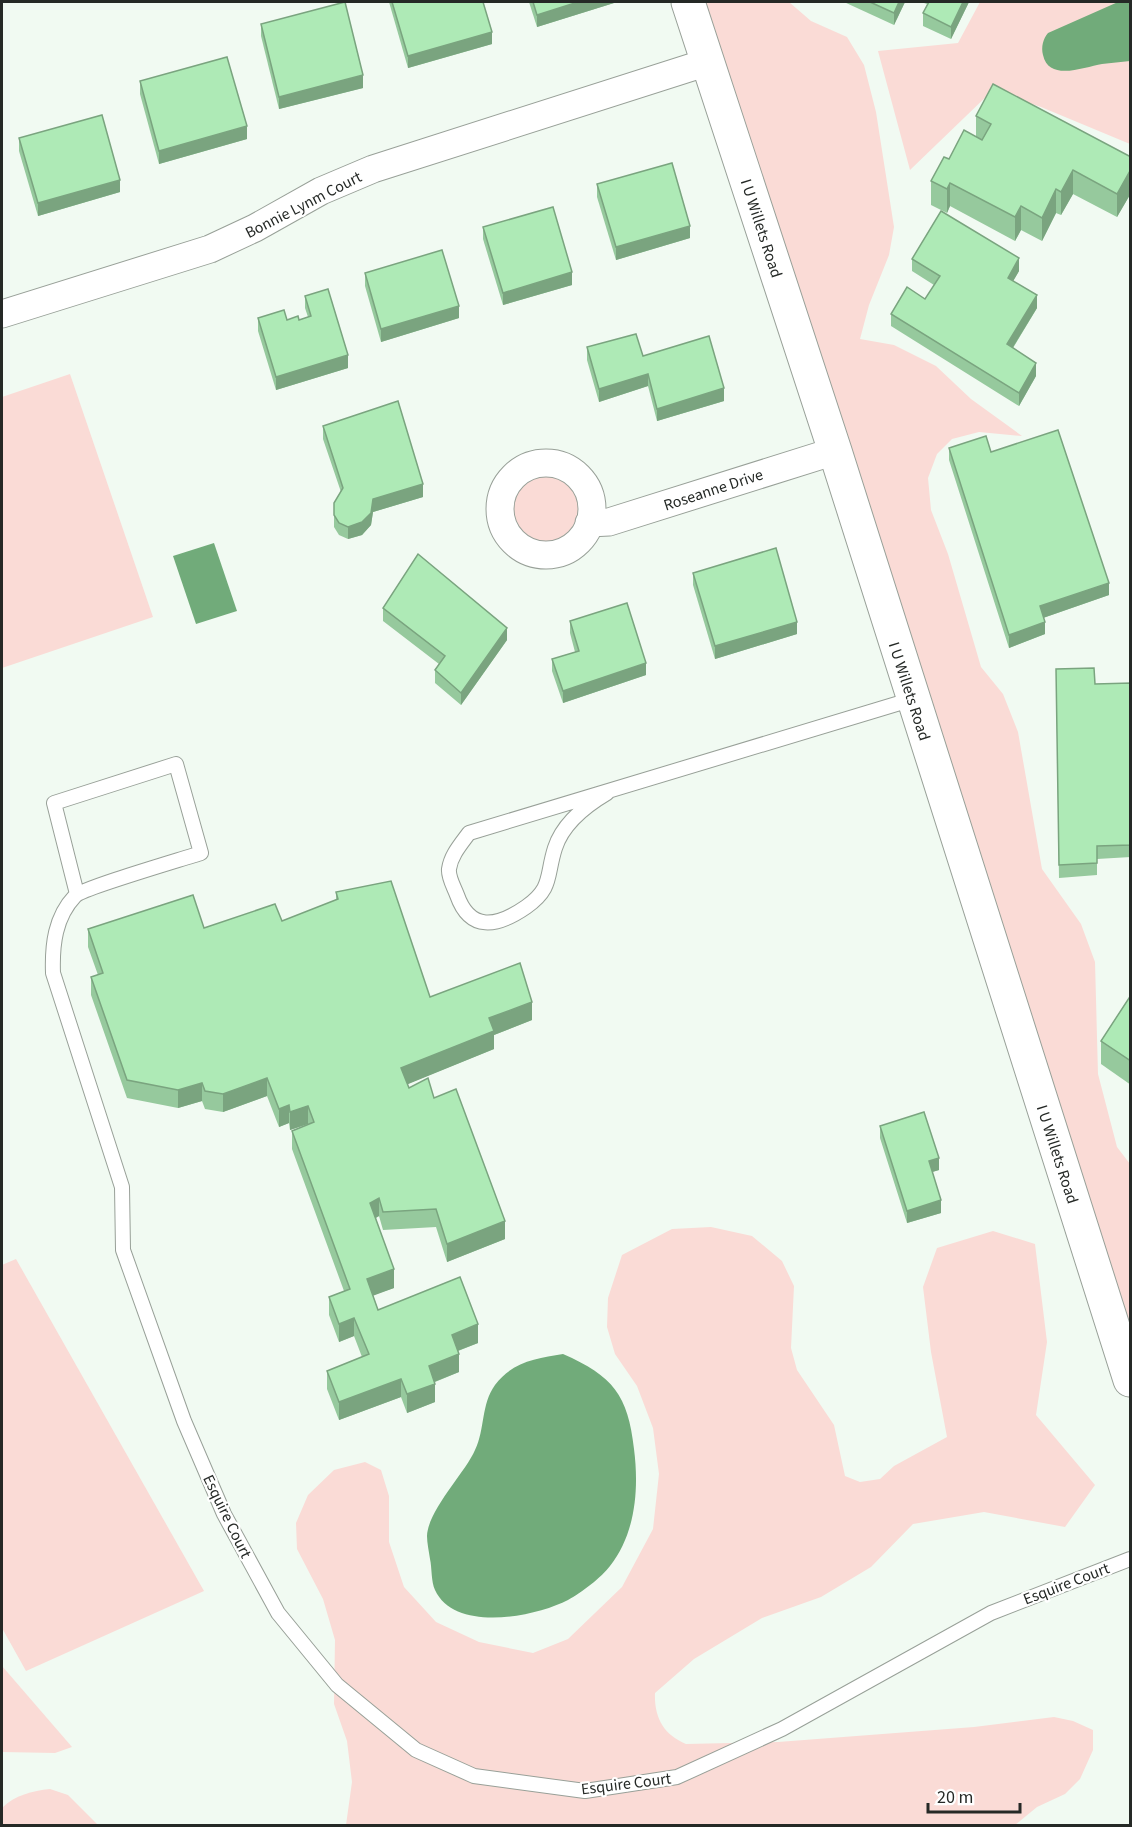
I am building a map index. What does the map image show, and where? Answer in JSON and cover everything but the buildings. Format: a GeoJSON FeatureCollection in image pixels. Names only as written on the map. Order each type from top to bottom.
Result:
{"type":"FeatureCollection","features":[{"type":"Feature","properties":{"kind":"street","name":"I U Willets Road"},"geometry":{"type":"LineString","coordinates":[[688,2],[835,451],[1131,1380]]}},
{"type":"Feature","properties":{"kind":"street","name":"Bonnie Lynm Court"},"geometry":{"type":"LineString","coordinates":[[2,314],[210,249],[255,228],[321,191],[373,169],[708,62]]}},
{"type":"Feature","properties":{"kind":"street","name":"Roseanne Drive"},"geometry":{"type":"LineString","coordinates":[[590,523],[609,522],[835,451]]}},
{"type":"Feature","properties":{"kind":"lane"},"geometry":{"type":"LineString","coordinates":[[607,793],[587,804],[563,831],[555,847],[549,881],[541,895],[505,918],[489,922],[475,921],[466,915],[448,871],[452,856],[469,833],[913,699]]}},
{"type":"Feature","properties":{"kind":"lane"},"geometry":{"type":"LineString","coordinates":[[176,764],[201,853],[77,894],[54,803],[176,764]]}},
{"type":"Feature","properties":{"kind":"lane","name":"Esquire Court"},"geometry":{"type":"LineString","coordinates":[[77,894],[60,917],[52,946],[52,973],[122,1187],[123,1250],[184,1421],[224,1514],[278,1612],[337,1685],[416,1750],[474,1776],[585,1791],[677,1777],[782,1729],[991,1613],[1131,1558]]}},
{"type":"Feature","properties":{"kind":"shaded area"},"geometry":{"type":"Polygon","coordinates":[[[700,2],[789,2],[811,21],[847,37],[864,65],[876,112],[894,227],[889,255],[869,305],[860,339],[894,345],[936,366],[971,399],[1022,436],[979,432],[952,439],[937,454],[928,478],[931,510],[948,554],[981,667],[1003,694],[1018,732],[1042,869],[1081,924],[1095,962],[1098,1074],[1117,1147],[1130,1164],[1130,1351],[700,2]]]}},
{"type":"Feature","properties":{"kind":"shaded area"},"geometry":{"type":"Polygon","coordinates":[[[980,2],[1130,2],[1130,144],[1041,107],[992,91],[910,170],[878,51],[958,43],[980,2]]]}},
{"type":"Feature","properties":{"kind":"shaded area"},"geometry":{"type":"Polygon","coordinates":[[[1118,2],[1130,2],[1130,61],[1068,71],[1052,68],[1047,63],[1042,49],[1048,33],[1118,2]]]}},
{"type":"Feature","properties":{"kind":"shaded area"},"geometry":{"type":"Polygon","coordinates":[[[70,374],[153,617],[2,668],[2,397],[70,374]]]}},
{"type":"Feature","properties":{"kind":"shaded area"},"geometry":{"type":"Polygon","coordinates":[[[546,463],[563,467],[578,477],[588,492],[592,509],[588,526],[578,541],[563,551],[546,555],[529,551],[514,541],[504,526],[500,509],[504,492],[514,477],[529,467],[546,463]]]}},
{"type":"Feature","properties":{"kind":"shaded area"},"geometry":{"type":"Polygon","coordinates":[[[214,543],[237,611],[196,624],[173,556],[214,543]]]}},
{"type":"Feature","properties":{"kind":"shaded area"},"geometry":{"type":"Polygon","coordinates":[[[711,1227],[752,1236],[782,1261],[794,1286],[791,1348],[797,1370],[834,1425],[845,1476],[860,1482],[880,1479],[894,1466],[947,1437],[931,1352],[923,1287],[937,1248],[993,1231],[1035,1244],[1047,1342],[1036,1415],[1095,1485],[1065,1527],[984,1512],[913,1524],[871,1567],[821,1597],[762,1618],[694,1659],[655,1693],[656,1710],[666,1730],[686,1744],[778,1742],[974,1727],[1054,1717],[1073,1721],[1093,1730],[1093,1750],[1080,1779],[1065,1794],[1037,1807],[1015,1825],[346,1825],[352,1782],[347,1741],[334,1704],[335,1640],[323,1599],[297,1549],[296,1523],[308,1495],[334,1470],[365,1462],[381,1470],[389,1496],[389,1542],[404,1587],[436,1622],[479,1642],[533,1653],[568,1639],[622,1587],[653,1529],[659,1474],[653,1428],[637,1386],[615,1354],[607,1327],[608,1298],[622,1255],[672,1229],[711,1227]]]}},
{"type":"Feature","properties":{"kind":"shaded area"},"geometry":{"type":"Polygon","coordinates":[[[16,1259],[204,1591],[26,1671],[2,1628],[2,1265],[16,1259]]]}},
{"type":"Feature","properties":{"kind":"shaded area"},"geometry":{"type":"Polygon","coordinates":[[[563,1354],[606,1379],[622,1401],[627,1414],[634,1449],[636,1479],[634,1510],[625,1539],[619,1553],[606,1570],[568,1600],[536,1612],[517,1616],[477,1617],[460,1612],[445,1603],[435,1590],[427,1539],[429,1526],[440,1503],[475,1450],[487,1400],[495,1385],[517,1366],[563,1354]]]}},
{"type":"Feature","properties":{"kind":"shaded area"},"geometry":{"type":"Polygon","coordinates":[[[2,1666],[72,1747],[55,1753],[2,1752],[2,1666]]]}},
{"type":"Feature","properties":{"kind":"shaded area"},"geometry":{"type":"Polygon","coordinates":[[[50,1789],[68,1795],[98,1825],[2,1825],[2,1808],[12,1800],[24,1794],[50,1789]]]}}]}
